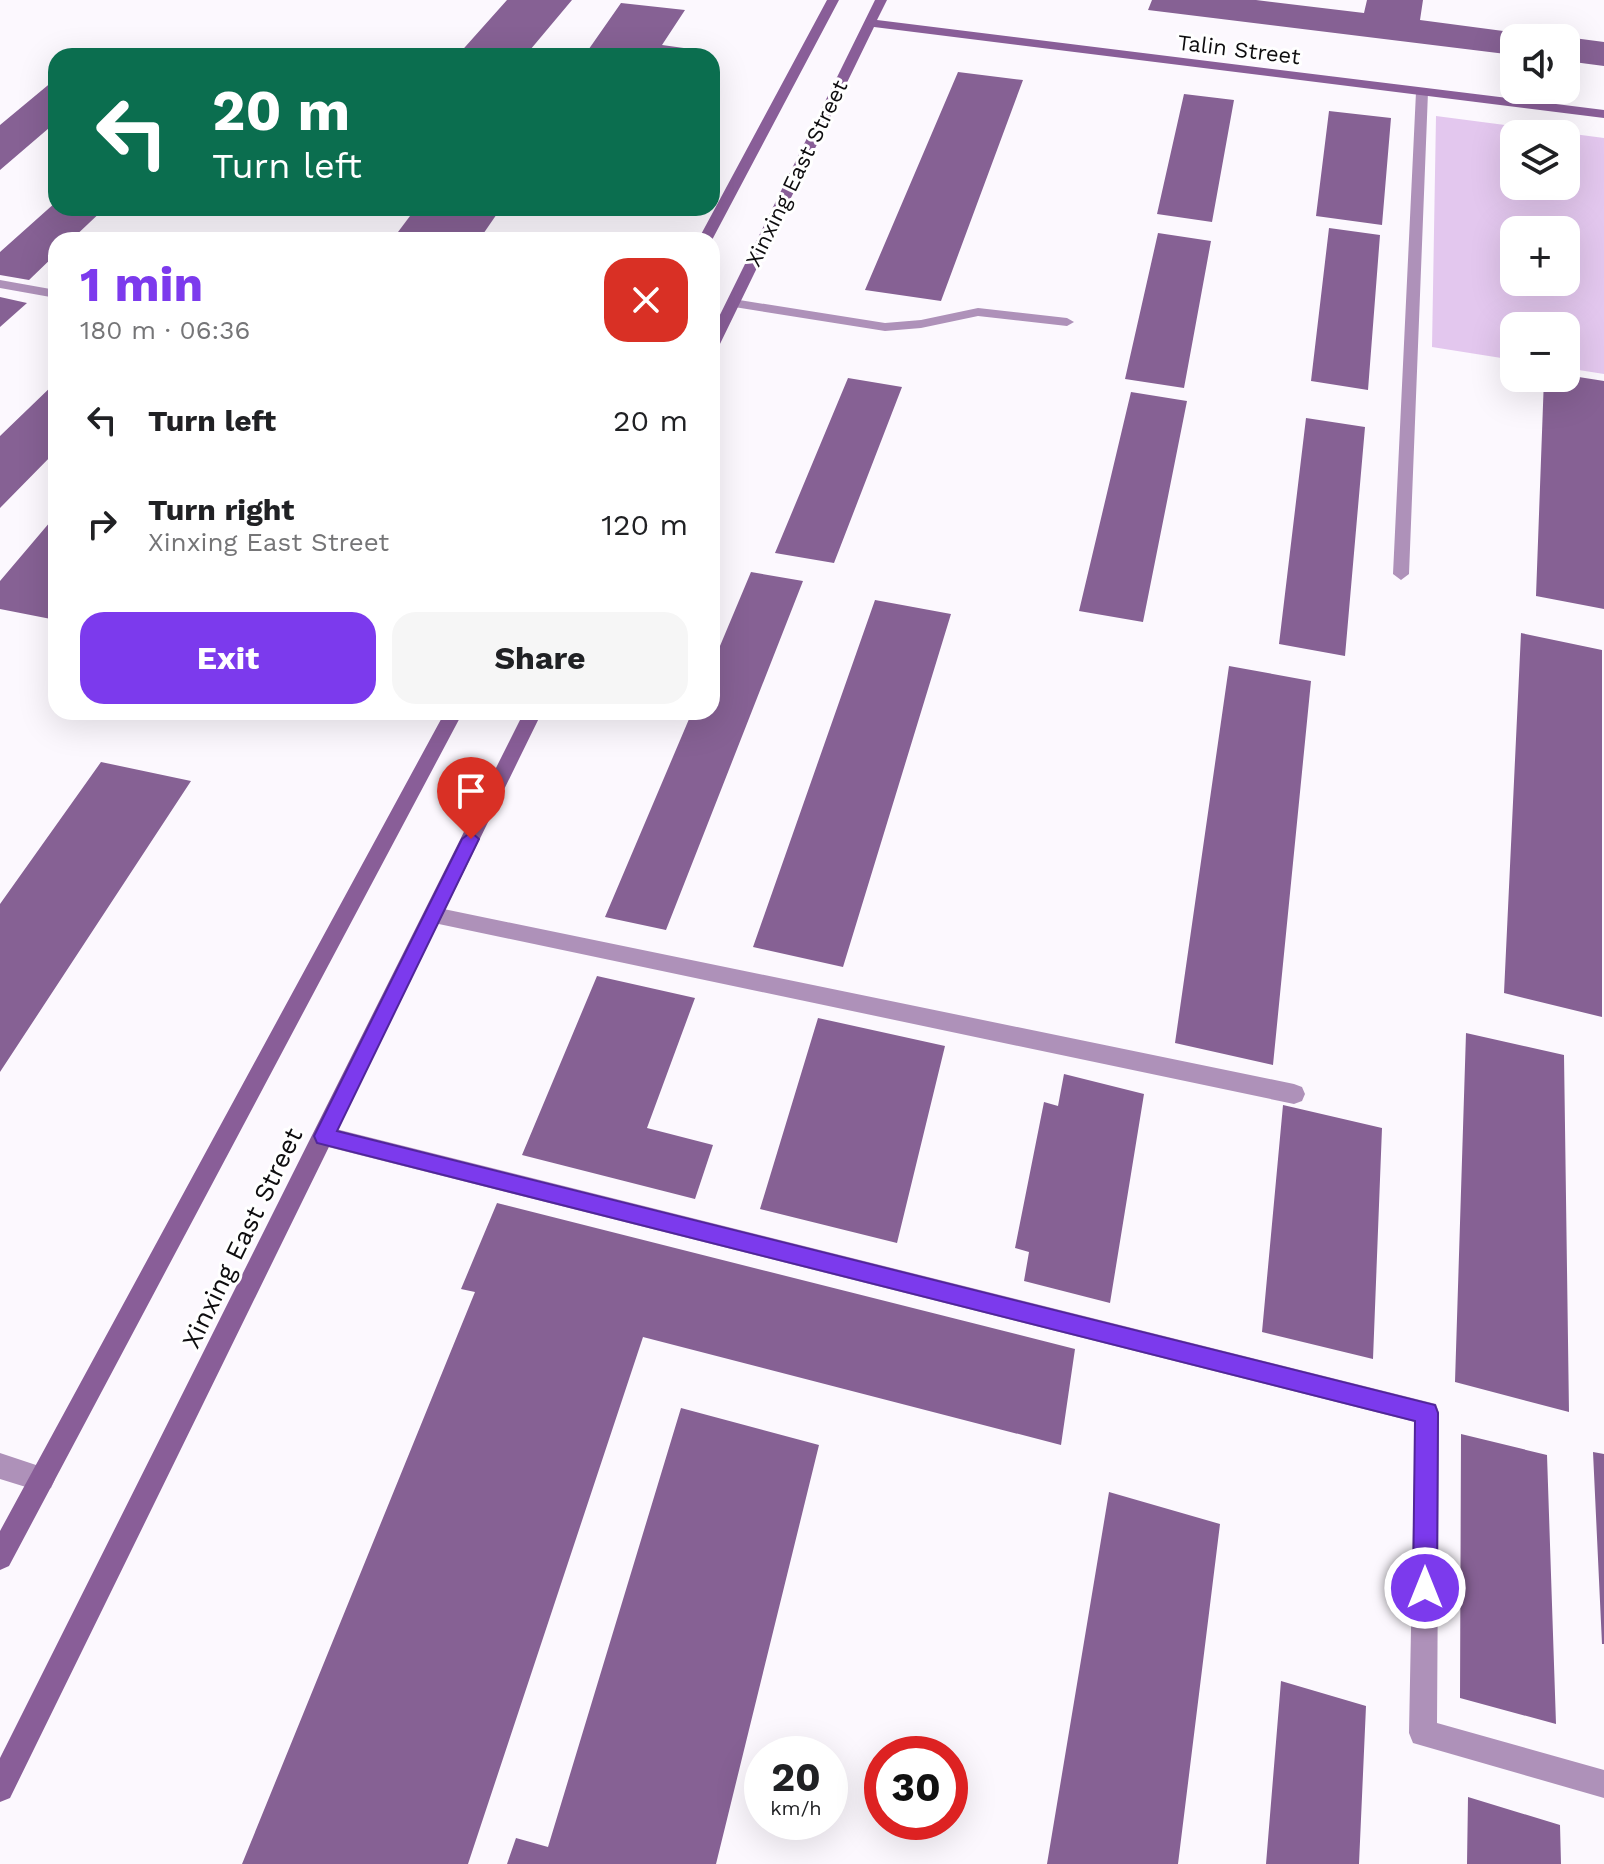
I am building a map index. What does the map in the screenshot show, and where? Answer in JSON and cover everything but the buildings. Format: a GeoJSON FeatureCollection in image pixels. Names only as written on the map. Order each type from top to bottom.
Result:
{"type":"FeatureCollection","features":[{"type":"Feature","properties":{"kind":"main road","name":"Xinxing East Street"},"geometry":{"type":"LineString","coordinates":[[720,212],[833,0]]}},
{"type":"Feature","properties":{"kind":"main road","name":"Xinxing East Street"},"geometry":{"type":"LineString","coordinates":[[720,330],[881,0]]}},
{"type":"Feature","properties":{"kind":"main road","name":"Talin Street"},"geometry":{"type":"LineString","coordinates":[[870,23],[1604,114]]}},
{"type":"Feature","properties":{"kind":"main road"},"geometry":{"type":"LineString","coordinates":[[0,1557],[450,720]]}},
{"type":"Feature","properties":{"kind":"main road","name":"Xinxing East Street"},"geometry":{"type":"LineString","coordinates":[[0,1788],[529,720]]}},
{"type":"Feature","properties":{"kind":"street"},"geometry":{"type":"LineString","coordinates":[[1401,574],[1422,92]]}},
{"type":"Feature","properties":{"kind":"street"},"geometry":{"type":"LineString","coordinates":[[0,284],[48,293]]}},
{"type":"Feature","properties":{"kind":"street"},"geometry":{"type":"LineString","coordinates":[[733,303],[885,327],[921,324],[978,312],[1067,322]]}},
{"type":"Feature","properties":{"kind":"street"},"geometry":{"type":"LineString","coordinates":[[434,915],[1294,1094]]}},
{"type":"Feature","properties":{"kind":"street"},"geometry":{"type":"LineString","coordinates":[[324,1136],[1427,1413],[1423,1733],[1604,1784]]}},
{"type":"Feature","properties":{"kind":"street"},"geometry":{"type":"LineString","coordinates":[[0,1466],[42,1479]]}},
{"type":"Feature","properties":{"kind":"shaded area"},"geometry":{"type":"Polygon","coordinates":[[[1436,116],[1500,124],[1500,200],[1580,200],[1580,135],[1604,138],[1604,374],[1580,370],[1580,312],[1500,312],[1500,358],[1432,347],[1436,116]]]}},
{"type":"Feature","properties":{"kind":"route"},"geometry":{"type":"LineString","coordinates":[[471,839],[324,1136],[1427,1413],[1425,1588]]}}]}
